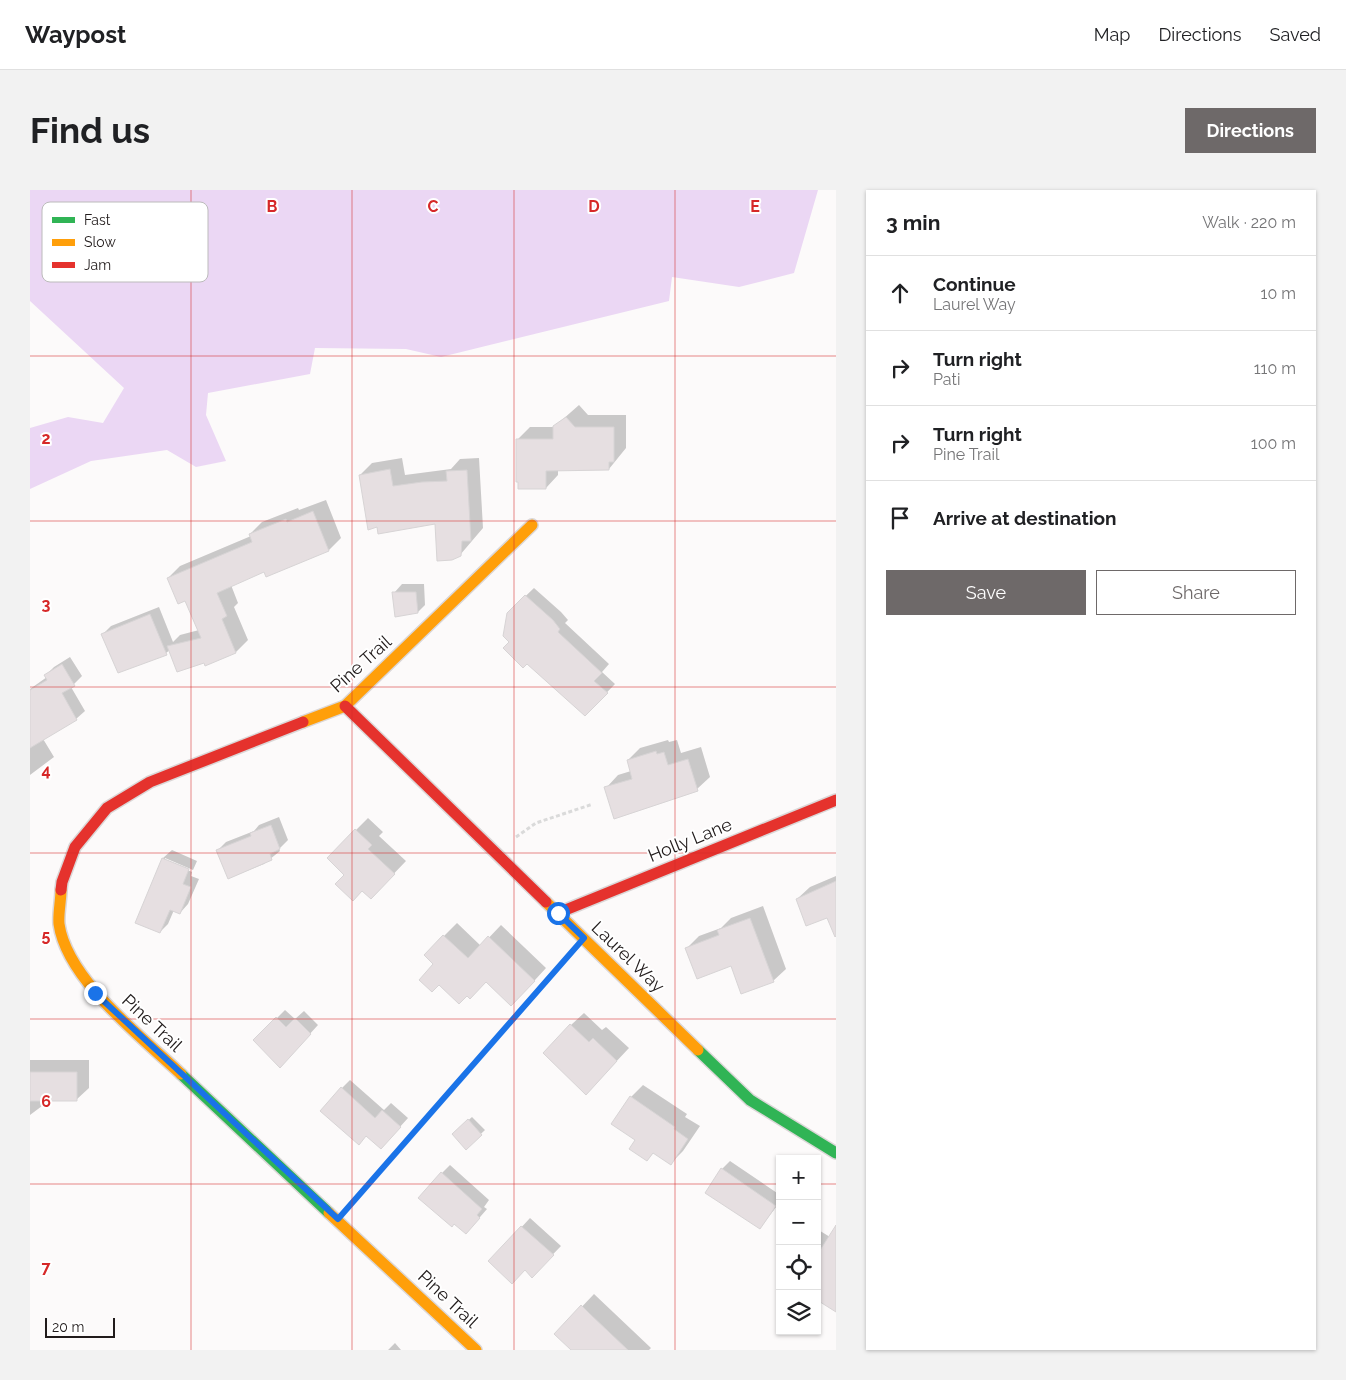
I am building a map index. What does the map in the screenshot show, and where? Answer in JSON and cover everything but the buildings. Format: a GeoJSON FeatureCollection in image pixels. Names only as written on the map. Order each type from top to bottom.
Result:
{"type":"FeatureCollection","features":[{"type":"Feature","properties":{"kind":"street","name":"Pine Trail"},"geometry":{"type":"LineString","coordinates":[[476,1350],[95,993],[69,954],[59,924],[62,882],[75,847],[107,808],[150,782],[345,706],[532,525]]}},
{"type":"Feature","properties":{"kind":"street","name":"Laurel Way"},"geometry":{"type":"LineString","coordinates":[[345,706],[750,1100],[836,1153]]}},
{"type":"Feature","properties":{"kind":"street","name":"Holly Lane"},"geometry":{"type":"LineString","coordinates":[[558,913],[836,800]]}},
{"type":"Feature","properties":{"kind":"path"},"geometry":{"type":"LineString","coordinates":[[496,852],[536,823],[593,804]]}},
{"type":"Feature","properties":{"kind":"path"},"geometry":{"type":"LineString","coordinates":[[338,1219],[584,938]]}},
{"type":"Feature","properties":{"kind":"shaded area"},"geometry":{"type":"Polygon","coordinates":[[[30,190],[818,190],[794,273],[739,287],[672,277],[669,301],[441,357],[406,349],[315,348],[310,374],[208,393],[206,415],[226,461],[196,467],[167,450],[91,461],[30,489],[30,428],[68,417],[103,423],[124,388],[30,301],[30,190]]]}},
{"type":"Feature","properties":{"kind":"traffic: fast"},"geometry":{"type":"LineString","coordinates":[[698,1050],[750,1100],[836,1153]]}},
{"type":"Feature","properties":{"kind":"traffic: fast"},"geometry":{"type":"LineString","coordinates":[[181,1074],[329,1213]]}},
{"type":"Feature","properties":{"kind":"traffic: slow"},"geometry":{"type":"LineString","coordinates":[[303,722],[345,706],[532,525]]}},
{"type":"Feature","properties":{"kind":"traffic: slow"},"geometry":{"type":"LineString","coordinates":[[61,890],[59,924],[65,945],[76,966],[108,1006],[181,1074]]}},
{"type":"Feature","properties":{"kind":"traffic: slow"},"geometry":{"type":"LineString","coordinates":[[546,902],[698,1050]]}},
{"type":"Feature","properties":{"kind":"traffic: slow"},"geometry":{"type":"LineString","coordinates":[[329,1213],[476,1350]]}},
{"type":"Feature","properties":{"kind":"traffic: jam"},"geometry":{"type":"LineString","coordinates":[[345,706],[546,902]]}},
{"type":"Feature","properties":{"kind":"traffic: jam"},"geometry":{"type":"LineString","coordinates":[[61,890],[62,882],[75,847],[107,808],[150,782],[303,722]]}},
{"type":"Feature","properties":{"kind":"traffic: jam"},"geometry":{"type":"LineString","coordinates":[[558,913],[836,800]]}},
{"type":"Feature","properties":{"kind":"route"},"geometry":{"type":"LineString","coordinates":[[95,993],[338,1219],[584,938],[558,913]]}}]}
